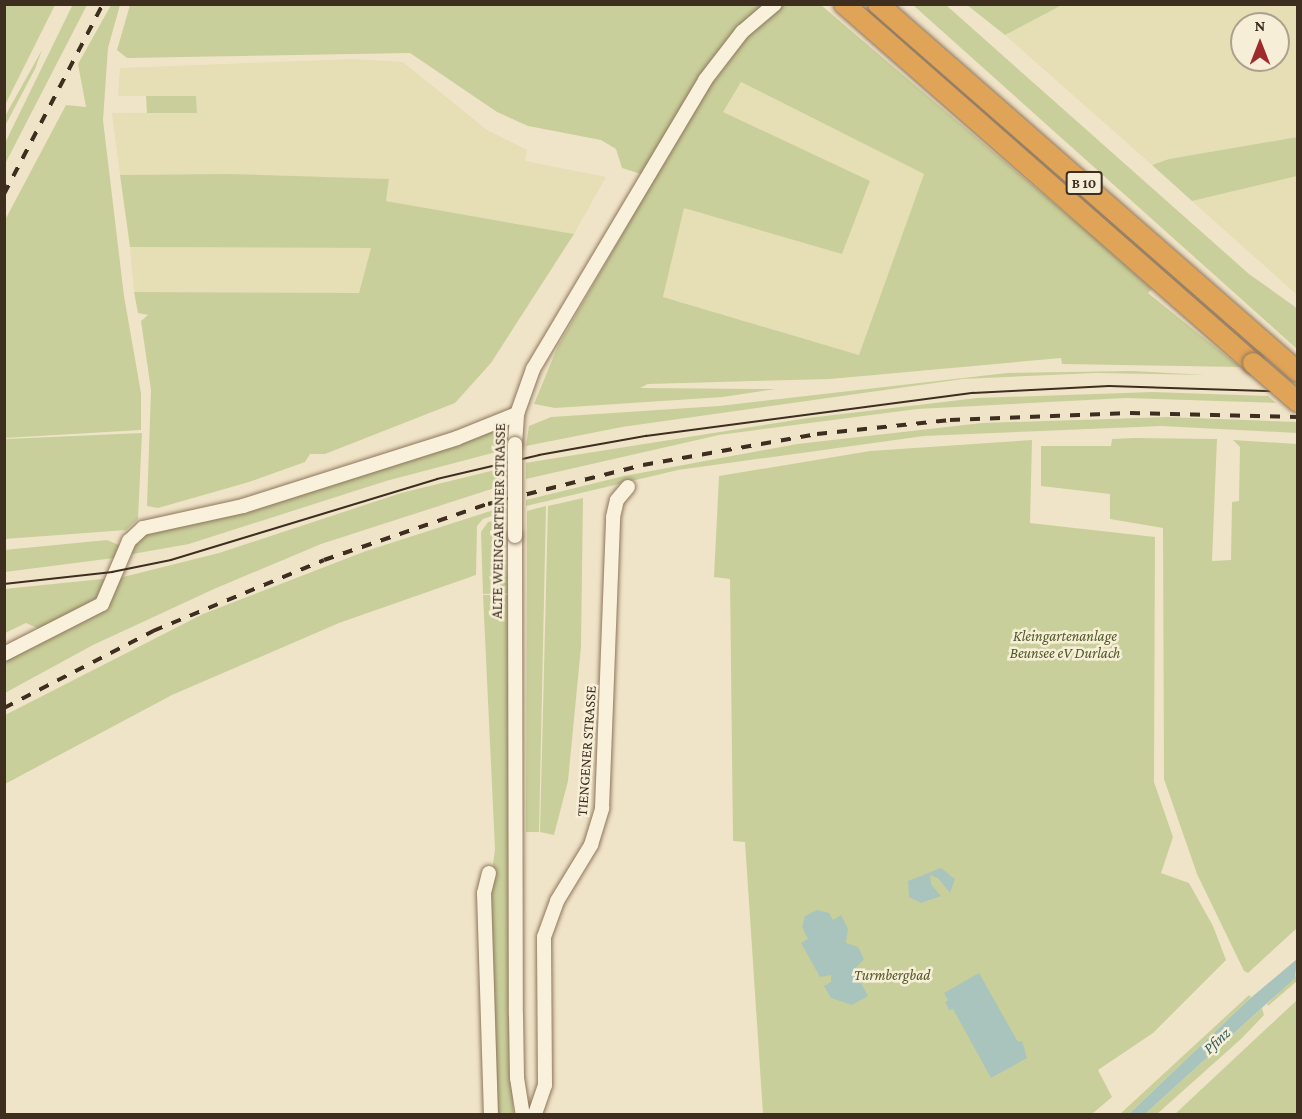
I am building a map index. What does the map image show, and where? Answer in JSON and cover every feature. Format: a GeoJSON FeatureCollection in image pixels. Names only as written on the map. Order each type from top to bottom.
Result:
{"type":"FeatureCollection","features":[{"type":"Feature","properties":{"kind":"highway","name":"B 10"},"geometry":{"type":"LineString","coordinates":[[844,4],[1298,402]]}},
{"type":"Feature","properties":{"kind":"highway","name":"B 10"},"geometry":{"type":"LineString","coordinates":[[878,4],[1293,369]]}},
{"type":"Feature","properties":{"kind":"street","name":"ALTE WEINGARTENER STRASSE"},"geometry":{"type":"LineString","coordinates":[[523,1114],[517,1077],[516,1026],[515,444],[517,414],[533,369],[705,80],[742,32],[774,4]]}},
{"type":"Feature","properties":{"kind":"street"},"geometry":{"type":"LineString","coordinates":[[4,654],[102,604],[129,541],[143,528],[243,506],[457,438],[517,414]]}},
{"type":"Feature","properties":{"kind":"street","name":"TIENGENER STRASSE"},"geometry":{"type":"LineString","coordinates":[[536,1114],[545,1086],[544,937],[556,901],[591,845],[602,808],[613,517],[617,500],[628,487]]}},
{"type":"Feature","properties":{"kind":"street"},"geometry":{"type":"LineString","coordinates":[[489,873],[483,893],[491,1114]]}},
{"type":"Feature","properties":{"kind":"shaded area"},"geometry":{"type":"Polygon","coordinates":[[[1062,5],[1297,5],[1297,137],[1169,159],[1152,165],[1005,35],[1062,5]]]}},
{"type":"Feature","properties":{"kind":"shaded area"},"geometry":{"type":"Polygon","coordinates":[[[353,59],[403,62],[487,130],[527,150],[525,161],[606,177],[574,234],[386,201],[389,179],[120,175],[112,113],[197,112],[196,96],[118,96],[120,68],[353,59]]]}},
{"type":"Feature","properties":{"kind":"shaded area"},"geometry":{"type":"Polygon","coordinates":[[[741,82],[924,174],[859,355],[663,297],[684,207],[842,254],[870,182],[722,112],[741,82]]]}},
{"type":"Feature","properties":{"kind":"shaded area"},"geometry":{"type":"Polygon","coordinates":[[[1297,176],[1297,295],[1192,201],[1297,176]]]}},
{"type":"Feature","properties":{"kind":"shaded area"},"geometry":{"type":"Polygon","coordinates":[[[130,247],[371,248],[359,293],[134,292],[130,247]]]}},
{"type":"Feature","properties":{"kind":"green space"},"geometry":{"type":"Polygon","coordinates":[[[73,4],[87,5],[5,164],[5,143],[73,4]]]}},
{"type":"Feature","properties":{"kind":"green space"},"geometry":{"type":"Polygon","coordinates":[[[4,5],[55,5],[5,105],[4,105],[4,5]]]}},
{"type":"Feature","properties":{"kind":"green space"},"geometry":{"type":"Polygon","coordinates":[[[111,5],[120,5],[108,48],[103,120],[124,296],[141,393],[141,430],[5,438],[5,220],[66,105],[86,107],[78,64],[111,5]]]}},
{"type":"Feature","properties":{"kind":"green space"},"geometry":{"type":"Polygon","coordinates":[[[130,5],[764,5],[743,22],[710,61],[641,174],[622,168],[616,149],[601,140],[528,126],[497,112],[410,53],[127,58],[117,50],[130,5]]]}},
{"type":"Feature","properties":{"kind":"green space"},"geometry":{"type":"Polygon","coordinates":[[[782,5],[821,5],[1100,243],[1152,289],[1148,293],[1240,367],[1062,364],[1061,358],[830,379],[648,384],[640,388],[776,389],[723,397],[555,408],[534,404],[558,346],[700,99],[755,27],[782,5]],[[741,82],[723,112],[870,181],[842,254],[684,208],[663,297],[859,355],[924,174],[741,82]]]}},
{"type":"Feature","properties":{"kind":"green space"},"geometry":{"type":"Polygon","coordinates":[[[913,5],[946,5],[1249,274],[1294,306],[1297,309],[1297,349],[913,5]]]}},
{"type":"Feature","properties":{"kind":"green space"},"geometry":{"type":"Polygon","coordinates":[[[967,5],[1062,5],[1005,35],[967,5]]]}},
{"type":"Feature","properties":{"kind":"green space"},"geometry":{"type":"Polygon","coordinates":[[[42,50],[35,69],[5,126],[5,116],[42,50]]]}},
{"type":"Feature","properties":{"kind":"green space"},"geometry":{"type":"Polygon","coordinates":[[[146,96],[196,96],[197,113],[147,113],[146,96]]]}},
{"type":"Feature","properties":{"kind":"green space"},"geometry":{"type":"Polygon","coordinates":[[[1297,137],[1297,176],[1192,201],[1152,165],[1169,159],[1297,137]]]}},
{"type":"Feature","properties":{"kind":"green space"},"geometry":{"type":"Polygon","coordinates":[[[228,174],[389,179],[386,201],[574,234],[491,363],[455,403],[325,454],[310,454],[305,462],[249,482],[158,508],[147,506],[151,390],[141,321],[148,315],[138,313],[134,292],[359,293],[371,248],[130,247],[120,175],[228,174]]]}},
{"type":"Feature","properties":{"kind":"green space"},"geometry":{"type":"Polygon","coordinates":[[[1133,371],[1206,375],[1096,373],[963,379],[622,427],[526,446],[529,426],[551,417],[719,406],[1007,373],[1133,371]]]}},
{"type":"Feature","properties":{"kind":"green space"},"geometry":{"type":"Polygon","coordinates":[[[1153,392],[1268,396],[1276,403],[1126,398],[917,409],[719,435],[526,479],[526,463],[808,418],[977,398],[1153,392]]]}},
{"type":"Feature","properties":{"kind":"green space"},"geometry":{"type":"Polygon","coordinates":[[[1168,417],[1297,422],[1297,433],[1161,426],[924,436],[678,470],[526,506],[526,500],[624,476],[797,444],[982,423],[1168,417]]]}},
{"type":"Feature","properties":{"kind":"green space"},"geometry":{"type":"Polygon","coordinates":[[[504,425],[504,450],[386,481],[189,544],[127,555],[138,536],[504,425]]]}},
{"type":"Feature","properties":{"kind":"green space"},"geometry":{"type":"Polygon","coordinates":[[[142,433],[138,519],[126,530],[5,539],[5,439],[142,433]]]}},
{"type":"Feature","properties":{"kind":"green space"},"geometry":{"type":"Polygon","coordinates":[[[1112,439],[1217,439],[1212,561],[1231,560],[1232,502],[1239,501],[1240,447],[1233,440],[1297,444],[1297,928],[1248,973],[1244,971],[1197,874],[1164,779],[1163,528],[1110,519],[1110,494],[1041,486],[1041,446],[1111,446],[1112,439]]]}},
{"type":"Feature","properties":{"kind":"green space","name":"Turmbergbad"},"geometry":{"type":"Polygon","coordinates":[[[1032,440],[1030,523],[1155,537],[1154,782],[1173,837],[1161,873],[1189,883],[1213,926],[1226,960],[1153,1033],[1098,1070],[1112,1097],[1092,1114],[763,1114],[745,842],[733,841],[730,579],[714,577],[719,476],[870,451],[1032,440]]]}},
{"type":"Feature","properties":{"kind":"green space"},"geometry":{"type":"Polygon","coordinates":[[[503,468],[504,485],[321,544],[214,589],[93,645],[5,693],[4,658],[95,614],[119,578],[219,553],[401,493],[503,468]]]}},
{"type":"Feature","properties":{"kind":"green space"},"geometry":{"type":"Polygon","coordinates":[[[583,498],[581,647],[568,781],[554,835],[540,832],[548,506],[583,498]]]}},
{"type":"Feature","properties":{"kind":"green space"},"geometry":{"type":"Polygon","coordinates":[[[546,506],[539,832],[526,832],[527,511],[546,506]]]}},
{"type":"Feature","properties":{"kind":"green space"},"geometry":{"type":"Polygon","coordinates":[[[503,507],[504,512],[483,519],[477,526],[476,575],[339,623],[172,695],[5,784],[5,715],[203,614],[366,551],[503,507]]]}},
{"type":"Feature","properties":{"kind":"green space"},"geometry":{"type":"Polygon","coordinates":[[[503,519],[508,593],[483,594],[481,532],[488,522],[503,519]]]}},
{"type":"Feature","properties":{"kind":"green space"},"geometry":{"type":"Polygon","coordinates":[[[107,540],[121,546],[114,558],[5,572],[4,550],[107,540]]]}},
{"type":"Feature","properties":{"kind":"green space"},"geometry":{"type":"Polygon","coordinates":[[[112,578],[95,604],[42,630],[26,623],[5,633],[4,589],[112,578]]]}},
{"type":"Feature","properties":{"kind":"green space"},"geometry":{"type":"Polygon","coordinates":[[[483,595],[508,595],[513,1114],[497,1114],[489,895],[495,849],[483,595]]]}},
{"type":"Feature","properties":{"kind":"green space"},"geometry":{"type":"Polygon","coordinates":[[[1297,975],[1297,981],[1268,1006],[1267,1004],[1297,975]]]}},
{"type":"Feature","properties":{"kind":"green space"},"geometry":{"type":"Polygon","coordinates":[[[1249,995],[1251,997],[1129,1114],[1120,1114],[1249,995]]]}},
{"type":"Feature","properties":{"kind":"green space"},"geometry":{"type":"Polygon","coordinates":[[[1297,1000],[1297,1114],[1175,1114],[1297,1000]]]}},
{"type":"Feature","properties":{"kind":"green space"},"geometry":{"type":"Polygon","coordinates":[[[1262,1008],[1264,1015],[1241,1039],[1157,1114],[1145,1114],[1262,1008]]]}},
{"type":"Feature","properties":{"kind":"water"},"geometry":{"type":"Polygon","coordinates":[[[941,868],[955,879],[950,893],[938,878],[930,875],[931,884],[941,896],[921,903],[909,897],[908,881],[941,868]]]}},
{"type":"Feature","properties":{"kind":"water"},"geometry":{"type":"Polygon","coordinates":[[[817,910],[829,913],[833,920],[841,915],[848,929],[846,943],[858,947],[864,959],[854,970],[868,996],[852,1005],[831,998],[824,986],[831,982],[831,975],[820,977],[801,943],[808,939],[802,927],[805,916],[817,910]]]}},
{"type":"Feature","properties":{"kind":"water","name":"Pfinz"},"geometry":{"type":"Polygon","coordinates":[[[1297,959],[1295,978],[1145,1114],[1129,1114],[1247,1001],[1297,959]]]}},
{"type":"Feature","properties":{"kind":"water"},"geometry":{"type":"Polygon","coordinates":[[[979,973],[1018,1042],[1022,1041],[1027,1058],[991,1078],[953,1009],[949,1010],[945,1002],[948,1000],[944,993],[979,973]]]}},
{"type":"Feature","properties":{"kind":"tram line"},"geometry":{"type":"LineString","coordinates":[[4,584],[112,572],[171,560],[437,479],[539,455],[646,436],[973,393],[1109,386],[1298,392]]}},
{"type":"Feature","properties":{"kind":"railway"},"geometry":{"type":"LineString","coordinates":[[4,194],[103,4]]}},
{"type":"Feature","properties":{"kind":"railway"},"geometry":{"type":"LineString","coordinates":[[4,708],[153,631],[324,560],[488,504],[643,465],[817,434],[950,420],[1130,413],[1298,417]]}},
{"type":"Feature","properties":{"kind":"park label","name":"Kleingartenanlage Beunsee eV Durlach"},"geometry":{"type":"Point","coordinates":[1065,644]}}]}
